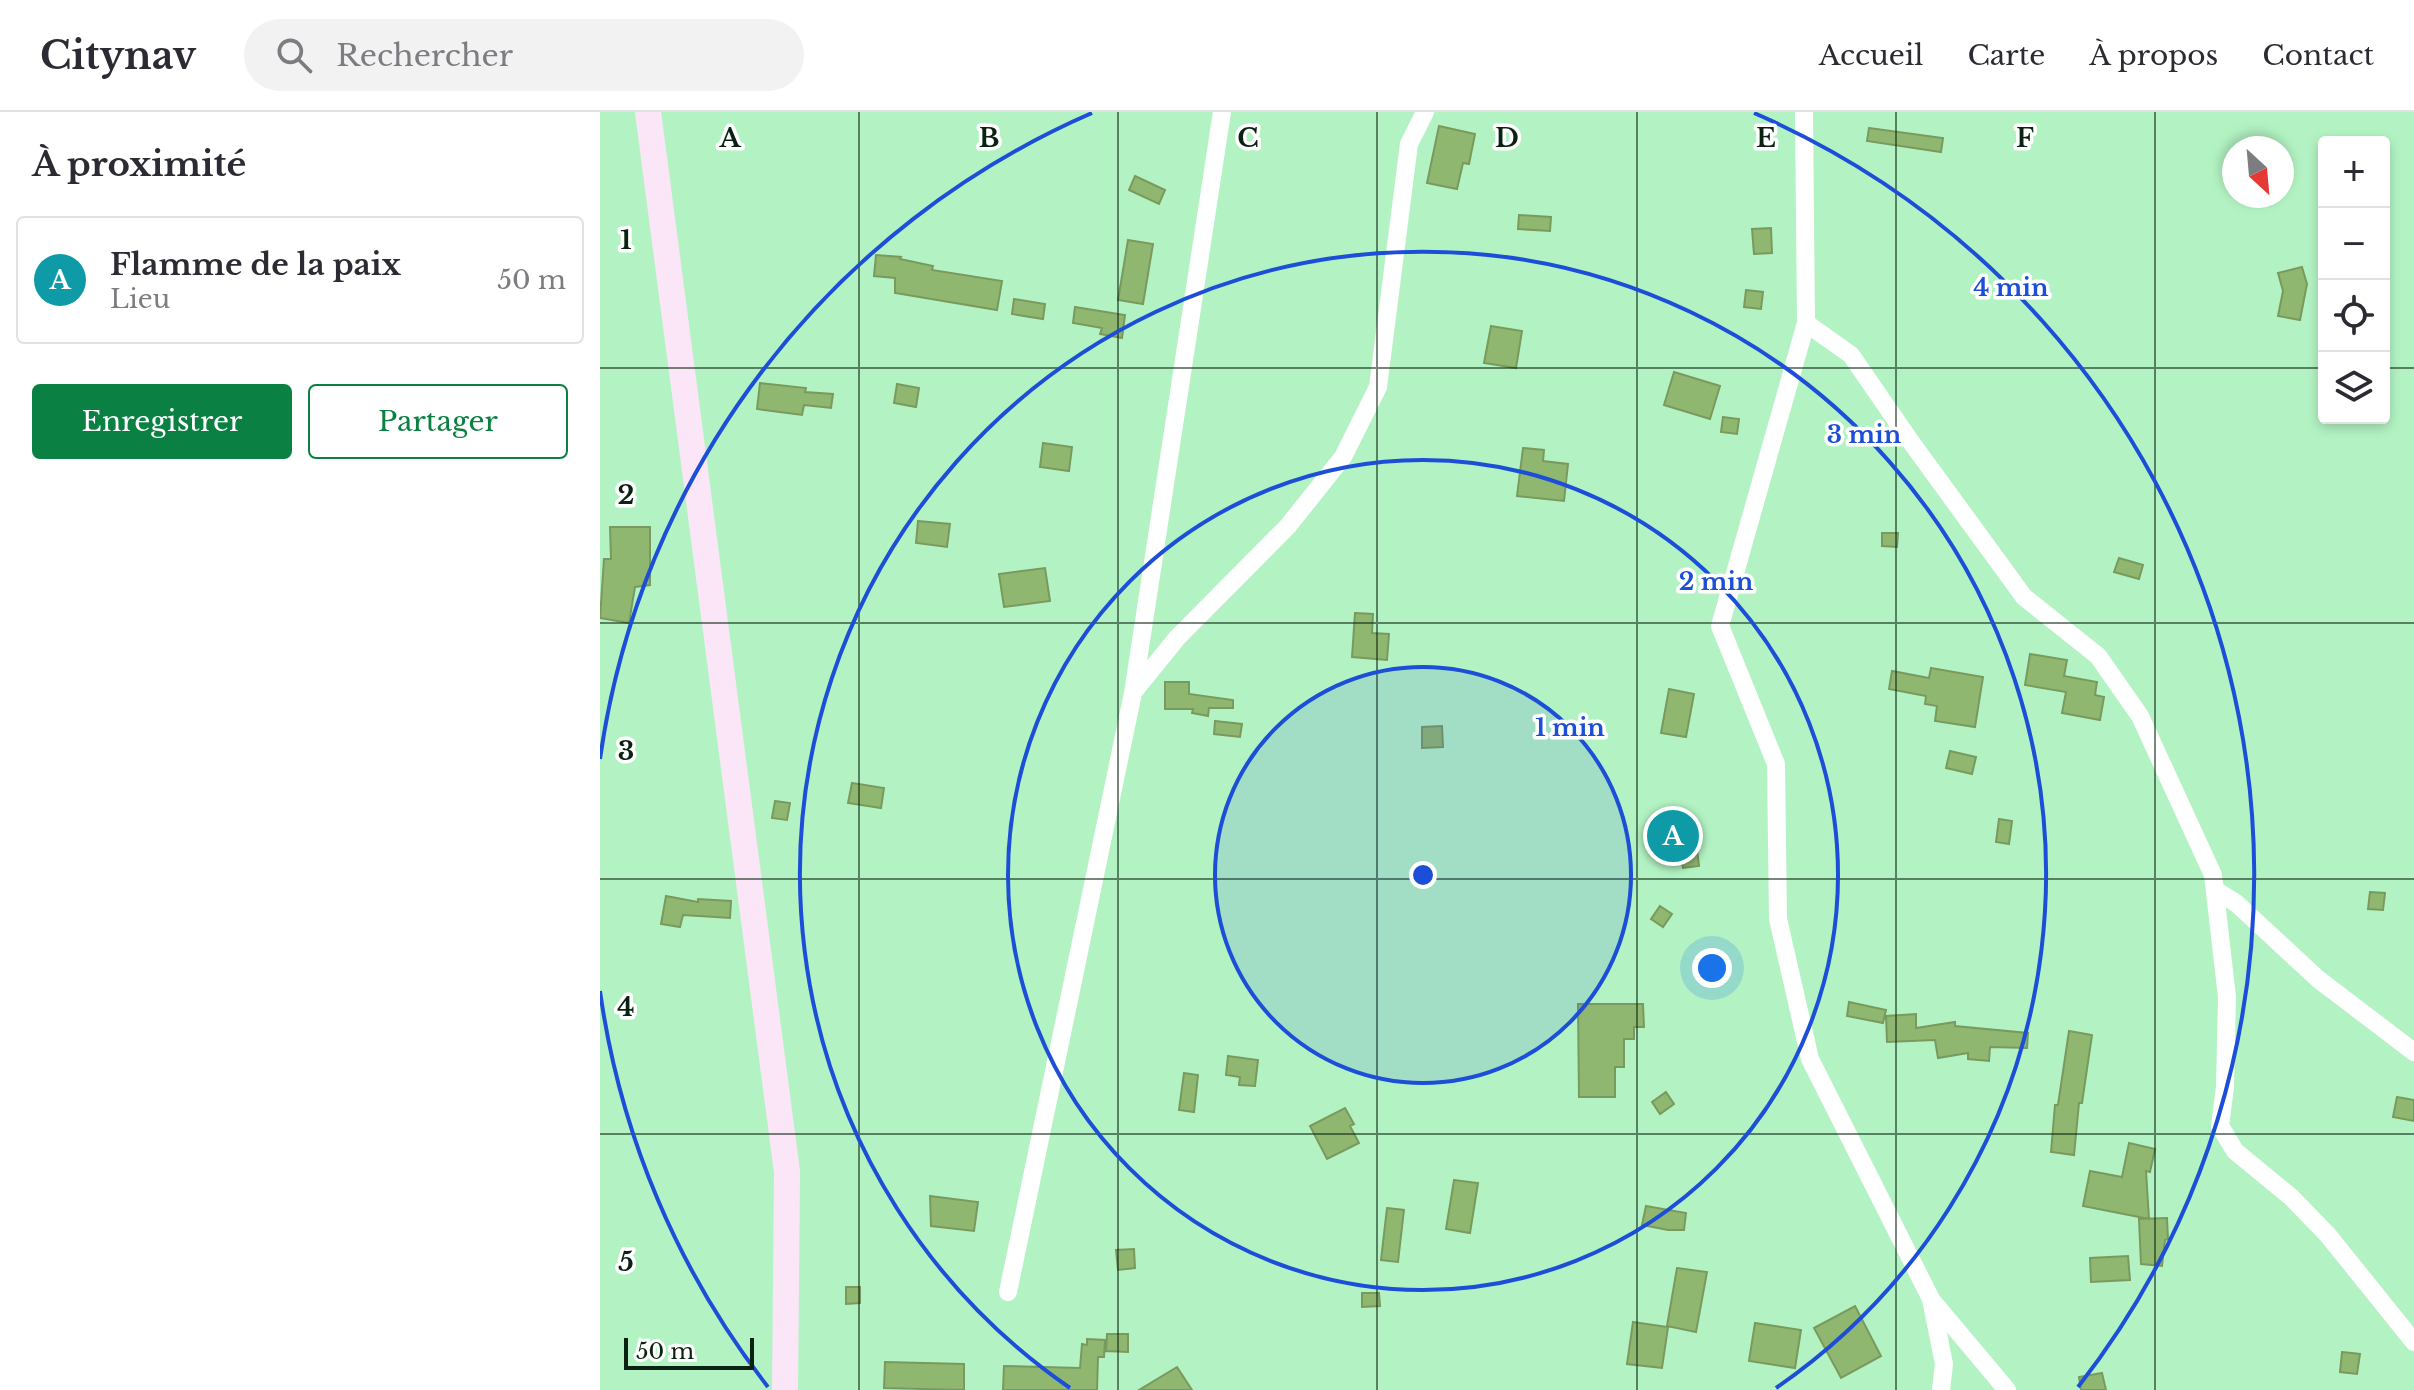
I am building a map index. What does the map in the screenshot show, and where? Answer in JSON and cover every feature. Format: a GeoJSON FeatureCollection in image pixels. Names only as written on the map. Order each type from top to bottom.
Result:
{"type":"FeatureCollection","features":[{"type":"Feature","properties":{"kind":"main road"},"geometry":{"type":"LineString","coordinates":[[648,112],[787,1172],[785,1390]]}},
{"type":"Feature","properties":{"kind":"street"},"geometry":{"type":"LineString","coordinates":[[1008,1292],[1133,693],[1222,112]]}},
{"type":"Feature","properties":{"kind":"street"},"geometry":{"type":"LineString","coordinates":[[1133,693],[1177,638],[1288,526],[1343,457],[1378,387],[1409,144],[1425,112]]}},
{"type":"Feature","properties":{"kind":"street"},"geometry":{"type":"LineString","coordinates":[[1804,112],[1806,323],[1720,626],[1776,764],[1778,919],[1810,1059],[1931,1299],[2007,1390]]}},
{"type":"Feature","properties":{"kind":"street"},"geometry":{"type":"LineString","coordinates":[[1806,323],[1851,355],[2024,597],[2098,656],[2140,716],[2213,875],[2227,997],[2225,1087],[2220,1126],[2235,1151],[2291,1197],[2327,1234],[2414,1342]]}},
{"type":"Feature","properties":{"kind":"street"},"geometry":{"type":"LineString","coordinates":[[2215,890],[2236,903],[2318,979],[2414,1052]]}},
{"type":"Feature","properties":{"kind":"street"},"geometry":{"type":"LineString","coordinates":[[1931,1299],[1944,1364],[1941,1390]]}},
{"type":"Feature","properties":{"kind":"building"},"geometry":{"type":"Polygon","coordinates":[[[1439,126],[1475,134],[1469,164],[1463,163],[1457,189],[1427,183],[1439,126]]]}},
{"type":"Feature","properties":{"kind":"building"},"geometry":{"type":"Polygon","coordinates":[[[1869,128],[1943,138],[1941,152],[1867,141],[1869,128]]]}},
{"type":"Feature","properties":{"kind":"building"},"geometry":{"type":"Polygon","coordinates":[[[1135,176],[1165,190],[1159,204],[1129,190],[1135,176]]]}},
{"type":"Feature","properties":{"kind":"building"},"geometry":{"type":"Polygon","coordinates":[[[1519,215],[1551,217],[1550,231],[1518,229],[1519,215]]]}},
{"type":"Feature","properties":{"kind":"building"},"geometry":{"type":"Polygon","coordinates":[[[1771,228],[1772,253],[1754,254],[1752,229],[1771,228]]]}},
{"type":"Feature","properties":{"kind":"building"},"geometry":{"type":"Polygon","coordinates":[[[1128,240],[1153,244],[1143,304],[1118,300],[1128,240]]]}},
{"type":"Feature","properties":{"kind":"building"},"geometry":{"type":"Polygon","coordinates":[[[876,255],[901,257],[933,266],[932,270],[1002,281],[997,310],[895,293],[895,278],[874,276],[876,255]]]}},
{"type":"Feature","properties":{"kind":"building"},"geometry":{"type":"Polygon","coordinates":[[[2302,267],[2307,284],[2300,320],[2278,316],[2283,291],[2278,273],[2302,267]]]}},
{"type":"Feature","properties":{"kind":"building"},"geometry":{"type":"Polygon","coordinates":[[[1746,290],[1763,292],[1761,309],[1744,307],[1746,290]]]}},
{"type":"Feature","properties":{"kind":"building"},"geometry":{"type":"Polygon","coordinates":[[[1014,299],[1045,304],[1043,319],[1012,314],[1014,299]]]}},
{"type":"Feature","properties":{"kind":"building"},"geometry":{"type":"Polygon","coordinates":[[[1075,307],[1125,315],[1122,338],[1100,334],[1102,328],[1073,323],[1075,307]]]}},
{"type":"Feature","properties":{"kind":"building"},"geometry":{"type":"Polygon","coordinates":[[[1491,326],[1522,331],[1516,368],[1484,363],[1491,326]]]}},
{"type":"Feature","properties":{"kind":"building"},"geometry":{"type":"Polygon","coordinates":[[[1674,372],[1720,386],[1710,419],[1664,405],[1674,372]]]}},
{"type":"Feature","properties":{"kind":"building"},"geometry":{"type":"Polygon","coordinates":[[[760,383],[833,394],[831,408],[804,405],[802,415],[757,409],[760,383]]]}},
{"type":"Feature","properties":{"kind":"building"},"geometry":{"type":"Polygon","coordinates":[[[897,384],[919,388],[916,407],[894,403],[897,384]]]}},
{"type":"Feature","properties":{"kind":"building"},"geometry":{"type":"Polygon","coordinates":[[[1723,417],[1739,419],[1737,434],[1721,432],[1723,417]]]}},
{"type":"Feature","properties":{"kind":"building"},"geometry":{"type":"Polygon","coordinates":[[[1043,443],[1072,447],[1069,471],[1040,467],[1043,443]]]}},
{"type":"Feature","properties":{"kind":"building"},"geometry":{"type":"Polygon","coordinates":[[[1523,448],[1544,450],[1543,461],[1568,464],[1564,501],[1517,496],[1523,448]]]}},
{"type":"Feature","properties":{"kind":"building"},"geometry":{"type":"Polygon","coordinates":[[[918,521],[950,524],[947,547],[916,543],[918,521]]]}},
{"type":"Feature","properties":{"kind":"building"},"geometry":{"type":"Polygon","coordinates":[[[610,527],[650,527],[650,585],[635,587],[629,623],[600,618],[604,559],[611,559],[610,527]]]}},
{"type":"Feature","properties":{"kind":"building"},"geometry":{"type":"Polygon","coordinates":[[[1882,533],[1898,533],[1897,547],[1882,546],[1882,533]]]}},
{"type":"Feature","properties":{"kind":"building"},"geometry":{"type":"Polygon","coordinates":[[[2119,558],[2143,565],[2139,579],[2114,572],[2119,558]]]}},
{"type":"Feature","properties":{"kind":"building"},"geometry":{"type":"Polygon","coordinates":[[[1045,568],[1050,601],[1004,607],[999,574],[1045,568]]]}},
{"type":"Feature","properties":{"kind":"building"},"geometry":{"type":"Polygon","coordinates":[[[1355,613],[1373,614],[1372,633],[1389,634],[1387,660],[1352,657],[1355,613]]]}},
{"type":"Feature","properties":{"kind":"building"},"geometry":{"type":"Polygon","coordinates":[[[2030,654],[2067,660],[2064,676],[2097,682],[2095,695],[2104,697],[2100,720],[2062,713],[2066,692],[2025,685],[2030,654]]]}},
{"type":"Feature","properties":{"kind":"building"},"geometry":{"type":"Polygon","coordinates":[[[1931,668],[1983,677],[1975,727],[1935,721],[1937,706],[1925,704],[1926,696],[1889,689],[1892,671],[1929,678],[1931,668]]]}},
{"type":"Feature","properties":{"kind":"building"},"geometry":{"type":"Polygon","coordinates":[[[1165,682],[1189,682],[1189,694],[1233,700],[1233,708],[1209,708],[1208,716],[1192,713],[1193,709],[1165,709],[1165,682]]]}},
{"type":"Feature","properties":{"kind":"building"},"geometry":{"type":"Polygon","coordinates":[[[1669,689],[1694,694],[1686,737],[1661,733],[1669,689]]]}},
{"type":"Feature","properties":{"kind":"building"},"geometry":{"type":"Polygon","coordinates":[[[1215,721],[1242,724],[1240,737],[1214,734],[1215,721]]]}},
{"type":"Feature","properties":{"kind":"building"},"geometry":{"type":"Polygon","coordinates":[[[1442,726],[1443,747],[1422,748],[1422,727],[1442,726]]]}},
{"type":"Feature","properties":{"kind":"building"},"geometry":{"type":"Polygon","coordinates":[[[1950,751],[1976,757],[1972,774],[1946,768],[1950,751]]]}},
{"type":"Feature","properties":{"kind":"building"},"geometry":{"type":"Polygon","coordinates":[[[852,783],[884,788],[881,808],[848,803],[852,783]]]}},
{"type":"Feature","properties":{"kind":"building"},"geometry":{"type":"Polygon","coordinates":[[[775,801],[790,803],[787,820],[772,818],[775,801]]]}},
{"type":"Feature","properties":{"kind":"building"},"geometry":{"type":"Polygon","coordinates":[[[1999,819],[2012,821],[2009,844],[1996,842],[1999,819]]]}},
{"type":"Feature","properties":{"kind":"building"},"geometry":{"type":"Polygon","coordinates":[[[1697,849],[1699,866],[1683,868],[1680,851],[1697,849]]]}},
{"type":"Feature","properties":{"kind":"building"},"geometry":{"type":"Polygon","coordinates":[[[2370,892],[2385,893],[2383,910],[2368,909],[2370,892]]]}},
{"type":"Feature","properties":{"kind":"building"},"geometry":{"type":"Polygon","coordinates":[[[666,896],[698,902],[698,899],[731,901],[730,918],[683,915],[680,927],[661,924],[666,896]]]}},
{"type":"Feature","properties":{"kind":"building"},"geometry":{"type":"Polygon","coordinates":[[[1660,906],[1672,914],[1663,927],[1651,919],[1660,906]]]}},
{"type":"Feature","properties":{"kind":"building"},"geometry":{"type":"Polygon","coordinates":[[[1849,1002],[1886,1010],[1883,1023],[1847,1016],[1849,1002]]]}},
{"type":"Feature","properties":{"kind":"building"},"geometry":{"type":"Polygon","coordinates":[[[1578,1004],[1643,1004],[1644,1027],[1634,1027],[1634,1039],[1624,1039],[1624,1067],[1615,1067],[1615,1097],[1579,1097],[1578,1004]]]}},
{"type":"Feature","properties":{"kind":"building"},"geometry":{"type":"Polygon","coordinates":[[[1916,1014],[1916,1028],[1955,1022],[1955,1026],[2028,1033],[2027,1048],[1990,1047],[1989,1061],[1968,1059],[1968,1053],[1938,1058],[1935,1040],[1887,1042],[1886,1016],[1916,1014]]]}},
{"type":"Feature","properties":{"kind":"building"},"geometry":{"type":"Polygon","coordinates":[[[2069,1031],[2092,1035],[2082,1103],[2079,1103],[2074,1155],[2051,1152],[2055,1105],[2058,1105],[2069,1031]]]}},
{"type":"Feature","properties":{"kind":"building"},"geometry":{"type":"Polygon","coordinates":[[[1228,1056],[1258,1060],[1255,1086],[1239,1085],[1240,1077],[1226,1075],[1228,1056]]]}},
{"type":"Feature","properties":{"kind":"building"},"geometry":{"type":"Polygon","coordinates":[[[1184,1073],[1198,1075],[1194,1112],[1179,1110],[1184,1073]]]}},
{"type":"Feature","properties":{"kind":"building"},"geometry":{"type":"Polygon","coordinates":[[[1666,1092],[1674,1104],[1660,1114],[1652,1102],[1666,1092]]]}},
{"type":"Feature","properties":{"kind":"building"},"geometry":{"type":"Polygon","coordinates":[[[2397,1097],[2414,1100],[2414,1121],[2393,1117],[2397,1097]]]}},
{"type":"Feature","properties":{"kind":"building"},"geometry":{"type":"Polygon","coordinates":[[[1345,1108],[1354,1124],[1350,1126],[1359,1143],[1327,1159],[1310,1126],[1345,1108]]]}},
{"type":"Feature","properties":{"kind":"building"},"geometry":{"type":"Polygon","coordinates":[[[2129,1143],[2155,1149],[2150,1172],[2146,1171],[2149,1219],[2083,1206],[2090,1171],[2122,1177],[2129,1143]]]}},
{"type":"Feature","properties":{"kind":"building"},"geometry":{"type":"Polygon","coordinates":[[[1454,1180],[1478,1183],[1470,1233],[1446,1229],[1454,1180]]]}},
{"type":"Feature","properties":{"kind":"building"},"geometry":{"type":"Polygon","coordinates":[[[930,1196],[978,1202],[974,1231],[931,1226],[930,1196]]]}},
{"type":"Feature","properties":{"kind":"building"},"geometry":{"type":"Polygon","coordinates":[[[1646,1206],[1686,1213],[1684,1230],[1642,1225],[1646,1206]]]}},
{"type":"Feature","properties":{"kind":"building"},"geometry":{"type":"Polygon","coordinates":[[[1387,1208],[1404,1210],[1398,1262],[1381,1260],[1387,1208]]]}},
{"type":"Feature","properties":{"kind":"building"},"geometry":{"type":"Polygon","coordinates":[[[2167,1218],[2168,1239],[2165,1240],[2162,1266],[2141,1264],[2139,1219],[2167,1218]]]}},
{"type":"Feature","properties":{"kind":"building"},"geometry":{"type":"Polygon","coordinates":[[[1134,1249],[1135,1268],[1118,1270],[1116,1250],[1134,1249]]]}},
{"type":"Feature","properties":{"kind":"building"},"geometry":{"type":"Polygon","coordinates":[[[2128,1256],[2130,1280],[2091,1282],[2090,1258],[2128,1256]]]}},
{"type":"Feature","properties":{"kind":"building"},"geometry":{"type":"Polygon","coordinates":[[[1677,1268],[1707,1272],[1696,1332],[1667,1326],[1677,1268]]]}},
{"type":"Feature","properties":{"kind":"building"},"geometry":{"type":"Polygon","coordinates":[[[846,1287],[860,1287],[860,1303],[846,1304],[846,1287]]]}},
{"type":"Feature","properties":{"kind":"building"},"geometry":{"type":"Polygon","coordinates":[[[1362,1293],[1379,1293],[1380,1306],[1362,1307],[1362,1293]]]}},
{"type":"Feature","properties":{"kind":"building"},"geometry":{"type":"Polygon","coordinates":[[[1855,1306],[1881,1356],[1841,1378],[1814,1328],[1855,1306]]]}},
{"type":"Feature","properties":{"kind":"building"},"geometry":{"type":"Polygon","coordinates":[[[1633,1322],[1668,1327],[1662,1368],[1627,1364],[1633,1322]]]}},
{"type":"Feature","properties":{"kind":"building"},"geometry":{"type":"Polygon","coordinates":[[[1755,1323],[1801,1330],[1795,1368],[1749,1361],[1755,1323]]]}},
{"type":"Feature","properties":{"kind":"building"},"geometry":{"type":"Polygon","coordinates":[[[1107,1334],[1128,1334],[1128,1352],[1106,1351],[1107,1334]]]}},
{"type":"Feature","properties":{"kind":"building"},"geometry":{"type":"Polygon","coordinates":[[[1087,1339],[1105,1340],[1104,1357],[1098,1357],[1097,1390],[1003,1390],[1004,1366],[1080,1368],[1082,1344],[1087,1345],[1087,1339]]]}},
{"type":"Feature","properties":{"kind":"building"},"geometry":{"type":"Polygon","coordinates":[[[2342,1352],[2360,1354],[2357,1374],[2340,1372],[2342,1352]]]}},
{"type":"Feature","properties":{"kind":"building"},"geometry":{"type":"Polygon","coordinates":[[[885,1362],[964,1364],[964,1390],[884,1388],[885,1362]]]}},
{"type":"Feature","properties":{"kind":"building"},"geometry":{"type":"Polygon","coordinates":[[[1177,1367],[1192,1390],[1139,1390],[1177,1367]]]}},
{"type":"Feature","properties":{"kind":"building"},"geometry":{"type":"Polygon","coordinates":[[[2102,1373],[2106,1390],[2081,1390],[2079,1377],[2102,1373]]]}},
{"type":"Feature","properties":{"kind":"place","name":"Flamme de la paix"},"geometry":{"type":"Point","coordinates":[1673,836]}}]}
